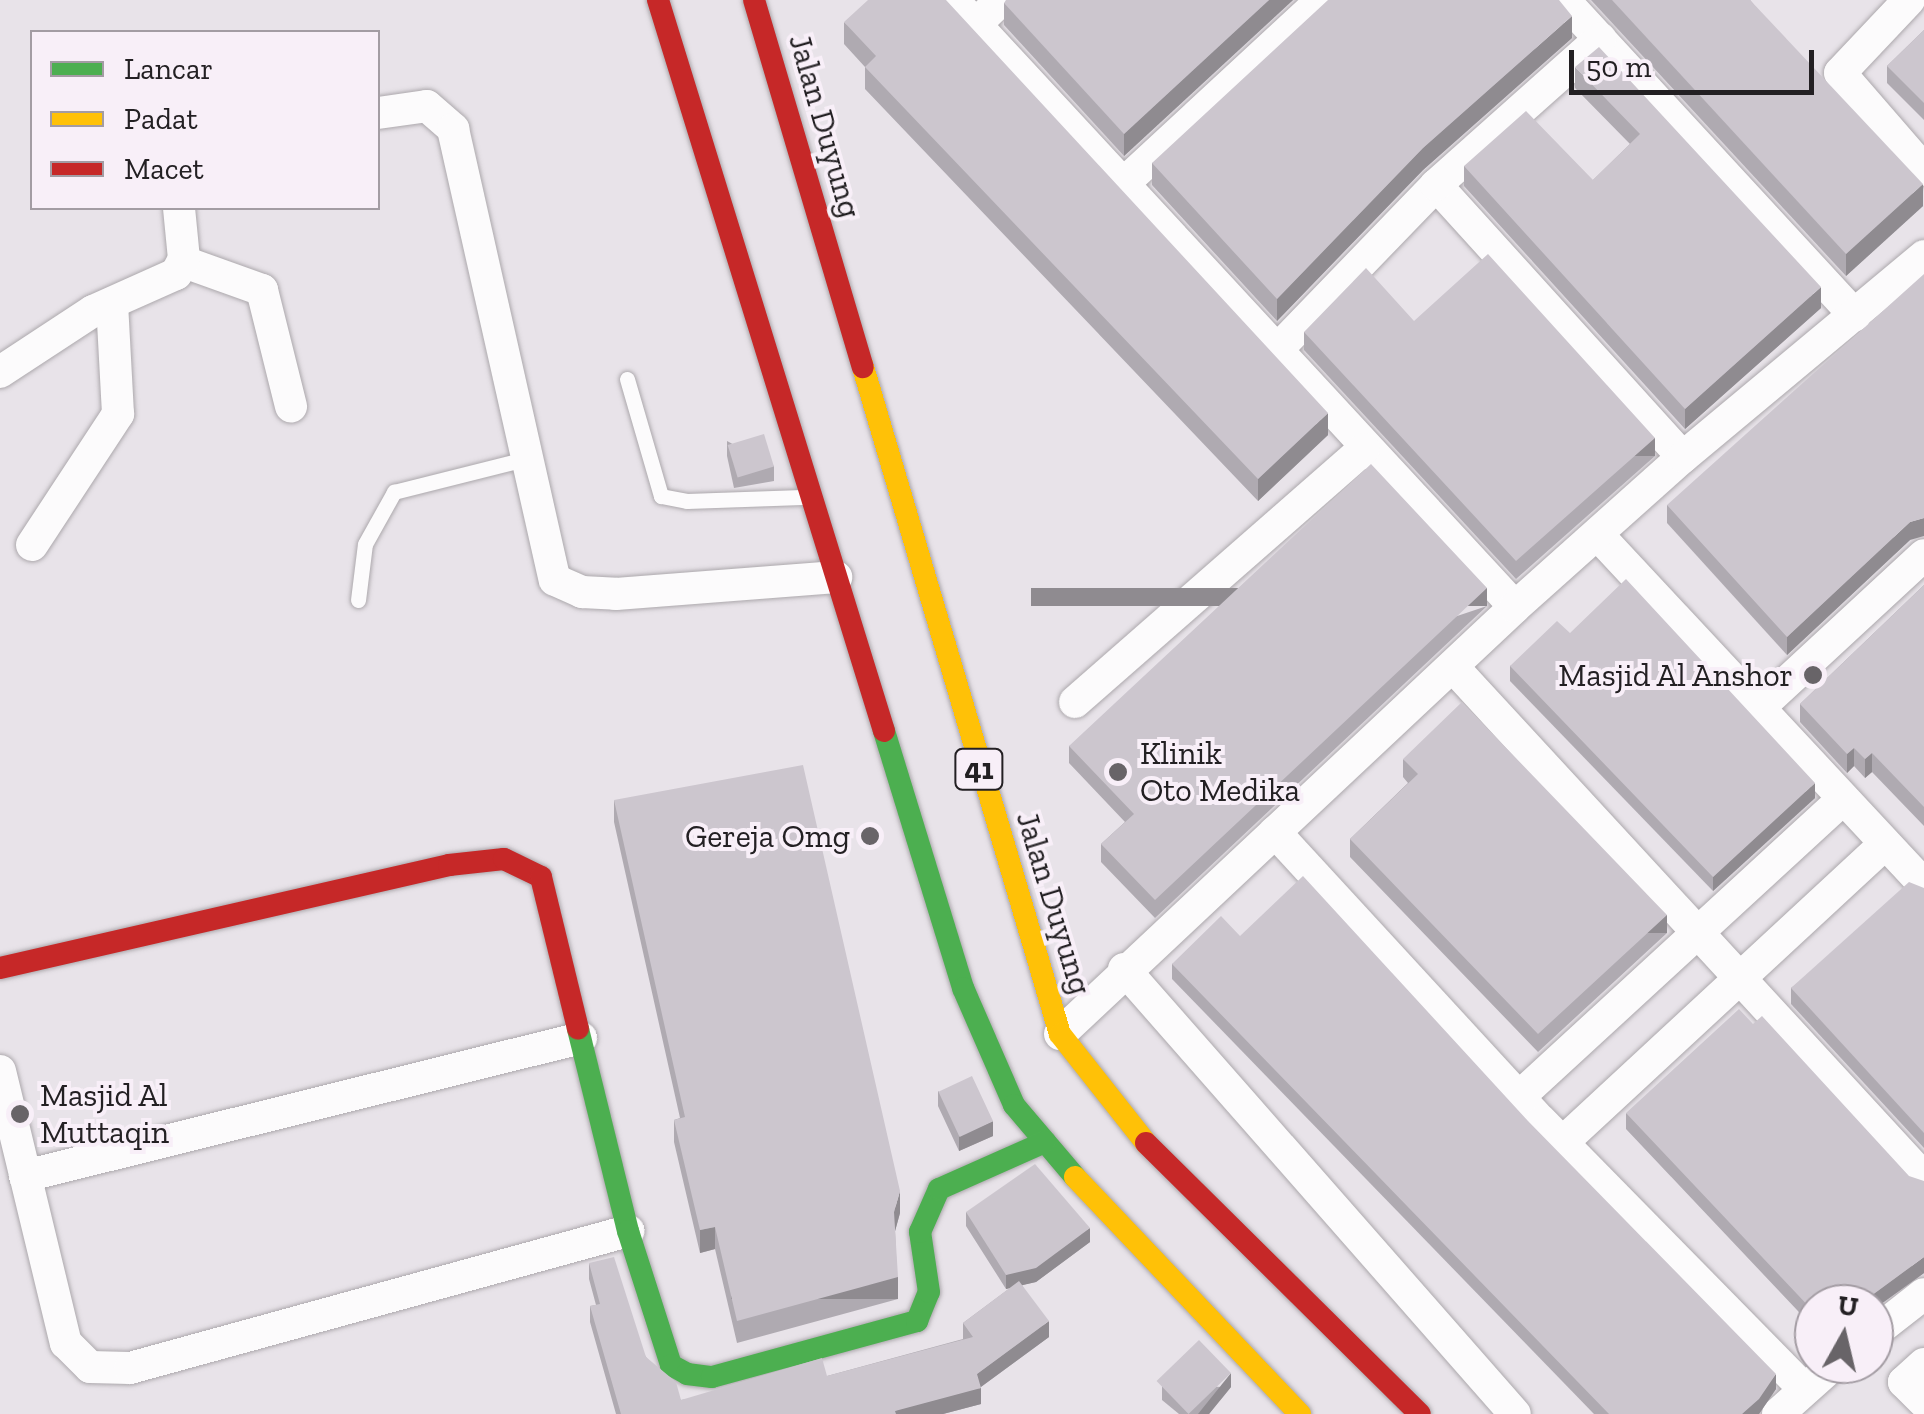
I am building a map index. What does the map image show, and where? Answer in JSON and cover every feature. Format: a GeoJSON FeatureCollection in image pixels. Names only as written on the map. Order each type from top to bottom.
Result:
{"type":"FeatureCollection","features":[{"type":"Feature","properties":{"kind":"main road"},"geometry":{"type":"LineString","coordinates":[[658,0],[962,988],[1014,1105],[1300,1414]]}},
{"type":"Feature","properties":{"kind":"main road","name":"Jalan Duyung"},"geometry":{"type":"LineString","coordinates":[[754,0],[1060,1034],[1161,1162],[1420,1414]]}},
{"type":"Feature","properties":{"kind":"main road"},"geometry":{"type":"LineString","coordinates":[[0,968],[449,865],[504,860],[542,877],[628,1231],[671,1365],[712,1377],[917,1321],[928,1292],[920,1232],[939,1190],[1045,1142]]}},
{"type":"Feature","properties":{"kind":"street"},"geometry":{"type":"LineString","coordinates":[[953,0],[1274,353],[1515,607]]}},
{"type":"Feature","properties":{"kind":"street"},"geometry":{"type":"LineString","coordinates":[[976,24],[1002,0]]}},
{"type":"Feature","properties":{"kind":"street"},"geometry":{"type":"LineString","coordinates":[[1122,184],[1322,0]]}},
{"type":"Feature","properties":{"kind":"street"},"geometry":{"type":"LineString","coordinates":[[1564,0],[1856,316]]}},
{"type":"Feature","properties":{"kind":"street"},"geometry":{"type":"LineString","coordinates":[[1909,0],[1840,73],[1924,170]]}},
{"type":"Feature","properties":{"kind":"street"},"geometry":{"type":"LineString","coordinates":[[1274,353],[1436,185],[1600,39]]}},
{"type":"Feature","properties":{"kind":"street"},"geometry":{"type":"LineString","coordinates":[[380,113],[427,106],[452,129],[546,551],[564,588],[616,594],[836,577]]}},
{"type":"Feature","properties":{"kind":"street"},"geometry":{"type":"LineString","coordinates":[[1436,185],[1683,457]]}},
{"type":"Feature","properties":{"kind":"street"},"geometry":{"type":"LineString","coordinates":[[0,372],[112,303],[164,284],[184,262],[179,210]]}},
{"type":"Feature","properties":{"kind":"street"},"geometry":{"type":"LineString","coordinates":[[1060,1034],[1124,969],[1454,668],[1515,607],[1683,457],[1924,256]]}},
{"type":"Feature","properties":{"kind":"street"},"geometry":{"type":"LineString","coordinates":[[184,262],[262,290],[291,406]]}},
{"type":"Feature","properties":{"kind":"street"},"geometry":{"type":"LineString","coordinates":[[32,545],[118,414],[112,303]]}},
{"type":"Feature","properties":{"kind":"street"},"geometry":{"type":"LineString","coordinates":[[1075,702],[1364,450]]}},
{"type":"Feature","properties":{"kind":"street"},"geometry":{"type":"LineString","coordinates":[[1598,535],[1761,706],[1883,846],[1924,885]]}},
{"type":"Feature","properties":{"kind":"street"},"geometry":{"type":"LineString","coordinates":[[1761,706],[1923,557]]}},
{"type":"Feature","properties":{"kind":"street"},"geometry":{"type":"LineString","coordinates":[[1454,668],[1924,1178]]}},
{"type":"Feature","properties":{"kind":"street"},"geometry":{"type":"LineString","coordinates":[[1520,1096],[1842,800]]}},
{"type":"Feature","properties":{"kind":"street"},"geometry":{"type":"LineString","coordinates":[[1275,832],[1563,1142],[1803,1388]]}},
{"type":"Feature","properties":{"kind":"street"},"geometry":{"type":"LineString","coordinates":[[1563,1142],[1883,846]]}},
{"type":"Feature","properties":{"kind":"street"},"geometry":{"type":"LineString","coordinates":[[1124,969],[1515,1414]]}},
{"type":"Feature","properties":{"kind":"street"},"geometry":{"type":"LineString","coordinates":[[25,1176],[581,1038]]}},
{"type":"Feature","properties":{"kind":"street"},"geometry":{"type":"LineString","coordinates":[[0,1071],[66,1343],[90,1368],[108,1369],[628,1231]]}},
{"type":"Feature","properties":{"kind":"street"},"geometry":{"type":"LineString","coordinates":[[1894,1317],[1924,1294]]}},
{"type":"Feature","properties":{"kind":"street"},"geometry":{"type":"LineString","coordinates":[[1924,1364],[1904,1382],[1924,1402]]}},
{"type":"Feature","properties":{"kind":"street"},"geometry":{"type":"LineString","coordinates":[[1778,1414],[1808,1384]]}},
{"type":"Feature","properties":{"kind":"lane"},"geometry":{"type":"LineString","coordinates":[[627,378],[661,496],[687,501],[811,497]]}},
{"type":"Feature","properties":{"kind":"lane"},"geometry":{"type":"LineString","coordinates":[[358,600],[364,544],[394,492],[528,458]]}},
{"type":"Feature","properties":{"kind":"building"},"geometry":{"type":"Polygon","coordinates":[[[868,0],[946,0],[1328,413],[1258,479],[865,67],[876,56],[844,22],[868,0]]]}},
{"type":"Feature","properties":{"kind":"building"},"geometry":{"type":"Polygon","coordinates":[[[1269,0],[1124,134],[1004,3],[1269,0]]]}},
{"type":"Feature","properties":{"kind":"building"},"geometry":{"type":"Polygon","coordinates":[[[1328,0],[1559,0],[1572,16],[1423,148],[1277,299],[1152,163],[1328,0]]]}},
{"type":"Feature","properties":{"kind":"building"},"geometry":{"type":"Polygon","coordinates":[[[1612,0],[1750,0],[1923,184],[1846,254],[1612,0]]]}},
{"type":"Feature","properties":{"kind":"building"},"geometry":{"type":"Polygon","coordinates":[[[1924,30],[1924,103],[1887,66],[1924,30]]]}},
{"type":"Feature","properties":{"kind":"building"},"geometry":{"type":"Polygon","coordinates":[[[1599,47],[1821,287],[1685,409],[1464,166],[1526,111],[1593,180],[1640,134],[1575,67],[1599,47]]]}},
{"type":"Feature","properties":{"kind":"building"},"geometry":{"type":"Polygon","coordinates":[[[1488,254],[1655,438],[1516,561],[1304,332],[1366,268],[1414,321],[1488,254]]]}},
{"type":"Feature","properties":{"kind":"building"},"geometry":{"type":"Polygon","coordinates":[[[1924,274],[1924,518],[1910,522],[1787,637],[1667,505],[1924,274]]]}},
{"type":"Feature","properties":{"kind":"building"},"geometry":{"type":"Polygon","coordinates":[[[764,434],[774,467],[738,478],[728,445],[764,434]]]}},
{"type":"Feature","properties":{"kind":"building"},"geometry":{"type":"Polygon","coordinates":[[[1371,464],[1487,588],[1155,900],[1101,844],[1134,814],[1069,746],[1371,464]]]}},
{"type":"Feature","properties":{"kind":"building"},"geometry":{"type":"Polygon","coordinates":[[[1626,579],[1815,783],[1713,877],[1510,666],[1557,621],[1570,633],[1626,579]]]}},
{"type":"Feature","properties":{"kind":"building"},"geometry":{"type":"Polygon","coordinates":[[[1924,585],[1924,807],[1872,753],[1865,759],[1854,748],[1847,754],[1800,704],[1924,585]]]}},
{"type":"Feature","properties":{"kind":"building"},"geometry":{"type":"Polygon","coordinates":[[[1462,702],[1667,915],[1538,1034],[1350,839],[1418,774],[1403,759],[1462,702]]]}},
{"type":"Feature","properties":{"kind":"building"},"geometry":{"type":"Polygon","coordinates":[[[803,765],[900,1191],[894,1212],[898,1277],[737,1321],[715,1227],[700,1230],[674,1120],[685,1117],[614,800],[803,765]]]}},
{"type":"Feature","properties":{"kind":"building"},"geometry":{"type":"Polygon","coordinates":[[[1303,876],[1528,1121],[1776,1374],[1759,1399],[1742,1414],[1609,1414],[1172,964],[1221,916],[1240,936],[1303,876]]]}},
{"type":"Feature","properties":{"kind":"building"},"geometry":{"type":"Polygon","coordinates":[[[1909,882],[1924,888],[1924,1133],[1791,988],[1909,882]]]}},
{"type":"Feature","properties":{"kind":"building"},"geometry":{"type":"Polygon","coordinates":[[[1739,1009],[1753,1024],[1762,1016],[1909,1176],[1924,1181],[1924,1257],[1887,1284],[1794,1284],[1794,1291],[1626,1113],[1739,1009]]]}},
{"type":"Feature","properties":{"kind":"building"},"geometry":{"type":"Polygon","coordinates":[[[972,1076],[993,1121],[960,1137],[938,1092],[972,1076]]]}},
{"type":"Feature","properties":{"kind":"building"},"geometry":{"type":"Polygon","coordinates":[[[1035,1164],[1090,1228],[1036,1268],[1006,1275],[966,1212],[1035,1164]]]}},
{"type":"Feature","properties":{"kind":"building"},"geometry":{"type":"Polygon","coordinates":[[[614,1257],[646,1357],[676,1382],[681,1400],[822,1358],[827,1376],[973,1337],[963,1323],[1019,1281],[1049,1321],[977,1374],[981,1388],[895,1411],[896,1414],[621,1414],[590,1306],[600,1304],[589,1263],[614,1257]]]}},
{"type":"Feature","properties":{"kind":"building"},"geometry":{"type":"Polygon","coordinates":[[[1199,1340],[1231,1373],[1189,1414],[1157,1381],[1199,1340]]]}},
{"type":"Feature","properties":{"kind":"traffic: fast"},"geometry":{"type":"LineString","coordinates":[[884,731],[963,988],[1014,1105],[1075,1177]]}},
{"type":"Feature","properties":{"kind":"traffic: fast"},"geometry":{"type":"LineString","coordinates":[[578,1029],[628,1231],[671,1365],[687,1374],[712,1377],[917,1321],[929,1292],[920,1232],[939,1189],[1045,1142]]}},
{"type":"Feature","properties":{"kind":"traffic: slow"},"geometry":{"type":"LineString","coordinates":[[863,367],[1060,1034],[1146,1143]]}},
{"type":"Feature","properties":{"kind":"traffic: slow"},"geometry":{"type":"LineString","coordinates":[[1075,1177],[1300,1414]]}},
{"type":"Feature","properties":{"kind":"traffic: jam"},"geometry":{"type":"LineString","coordinates":[[658,0],[884,731]]}},
{"type":"Feature","properties":{"kind":"traffic: jam"},"geometry":{"type":"LineString","coordinates":[[754,0],[863,367]]}},
{"type":"Feature","properties":{"kind":"traffic: jam"},"geometry":{"type":"LineString","coordinates":[[0,968],[449,865],[504,859],[541,877],[578,1029]]}},
{"type":"Feature","properties":{"kind":"traffic: jam"},"geometry":{"type":"LineString","coordinates":[[1146,1143],[1420,1414]]}},
{"type":"Feature","properties":{"kind":"place","name":"Masjid Al Anshor"},"geometry":{"type":"Point","coordinates":[1813,675]}},
{"type":"Feature","properties":{"kind":"place","name":"Klinik Oto Medika"},"geometry":{"type":"Point","coordinates":[1118,772]}},
{"type":"Feature","properties":{"kind":"place","name":"Gereja Omg"},"geometry":{"type":"Point","coordinates":[870,836]}},
{"type":"Feature","properties":{"kind":"place","name":"Masjid Al Muttaqin"},"geometry":{"type":"Point","coordinates":[20,1114]}}]}
